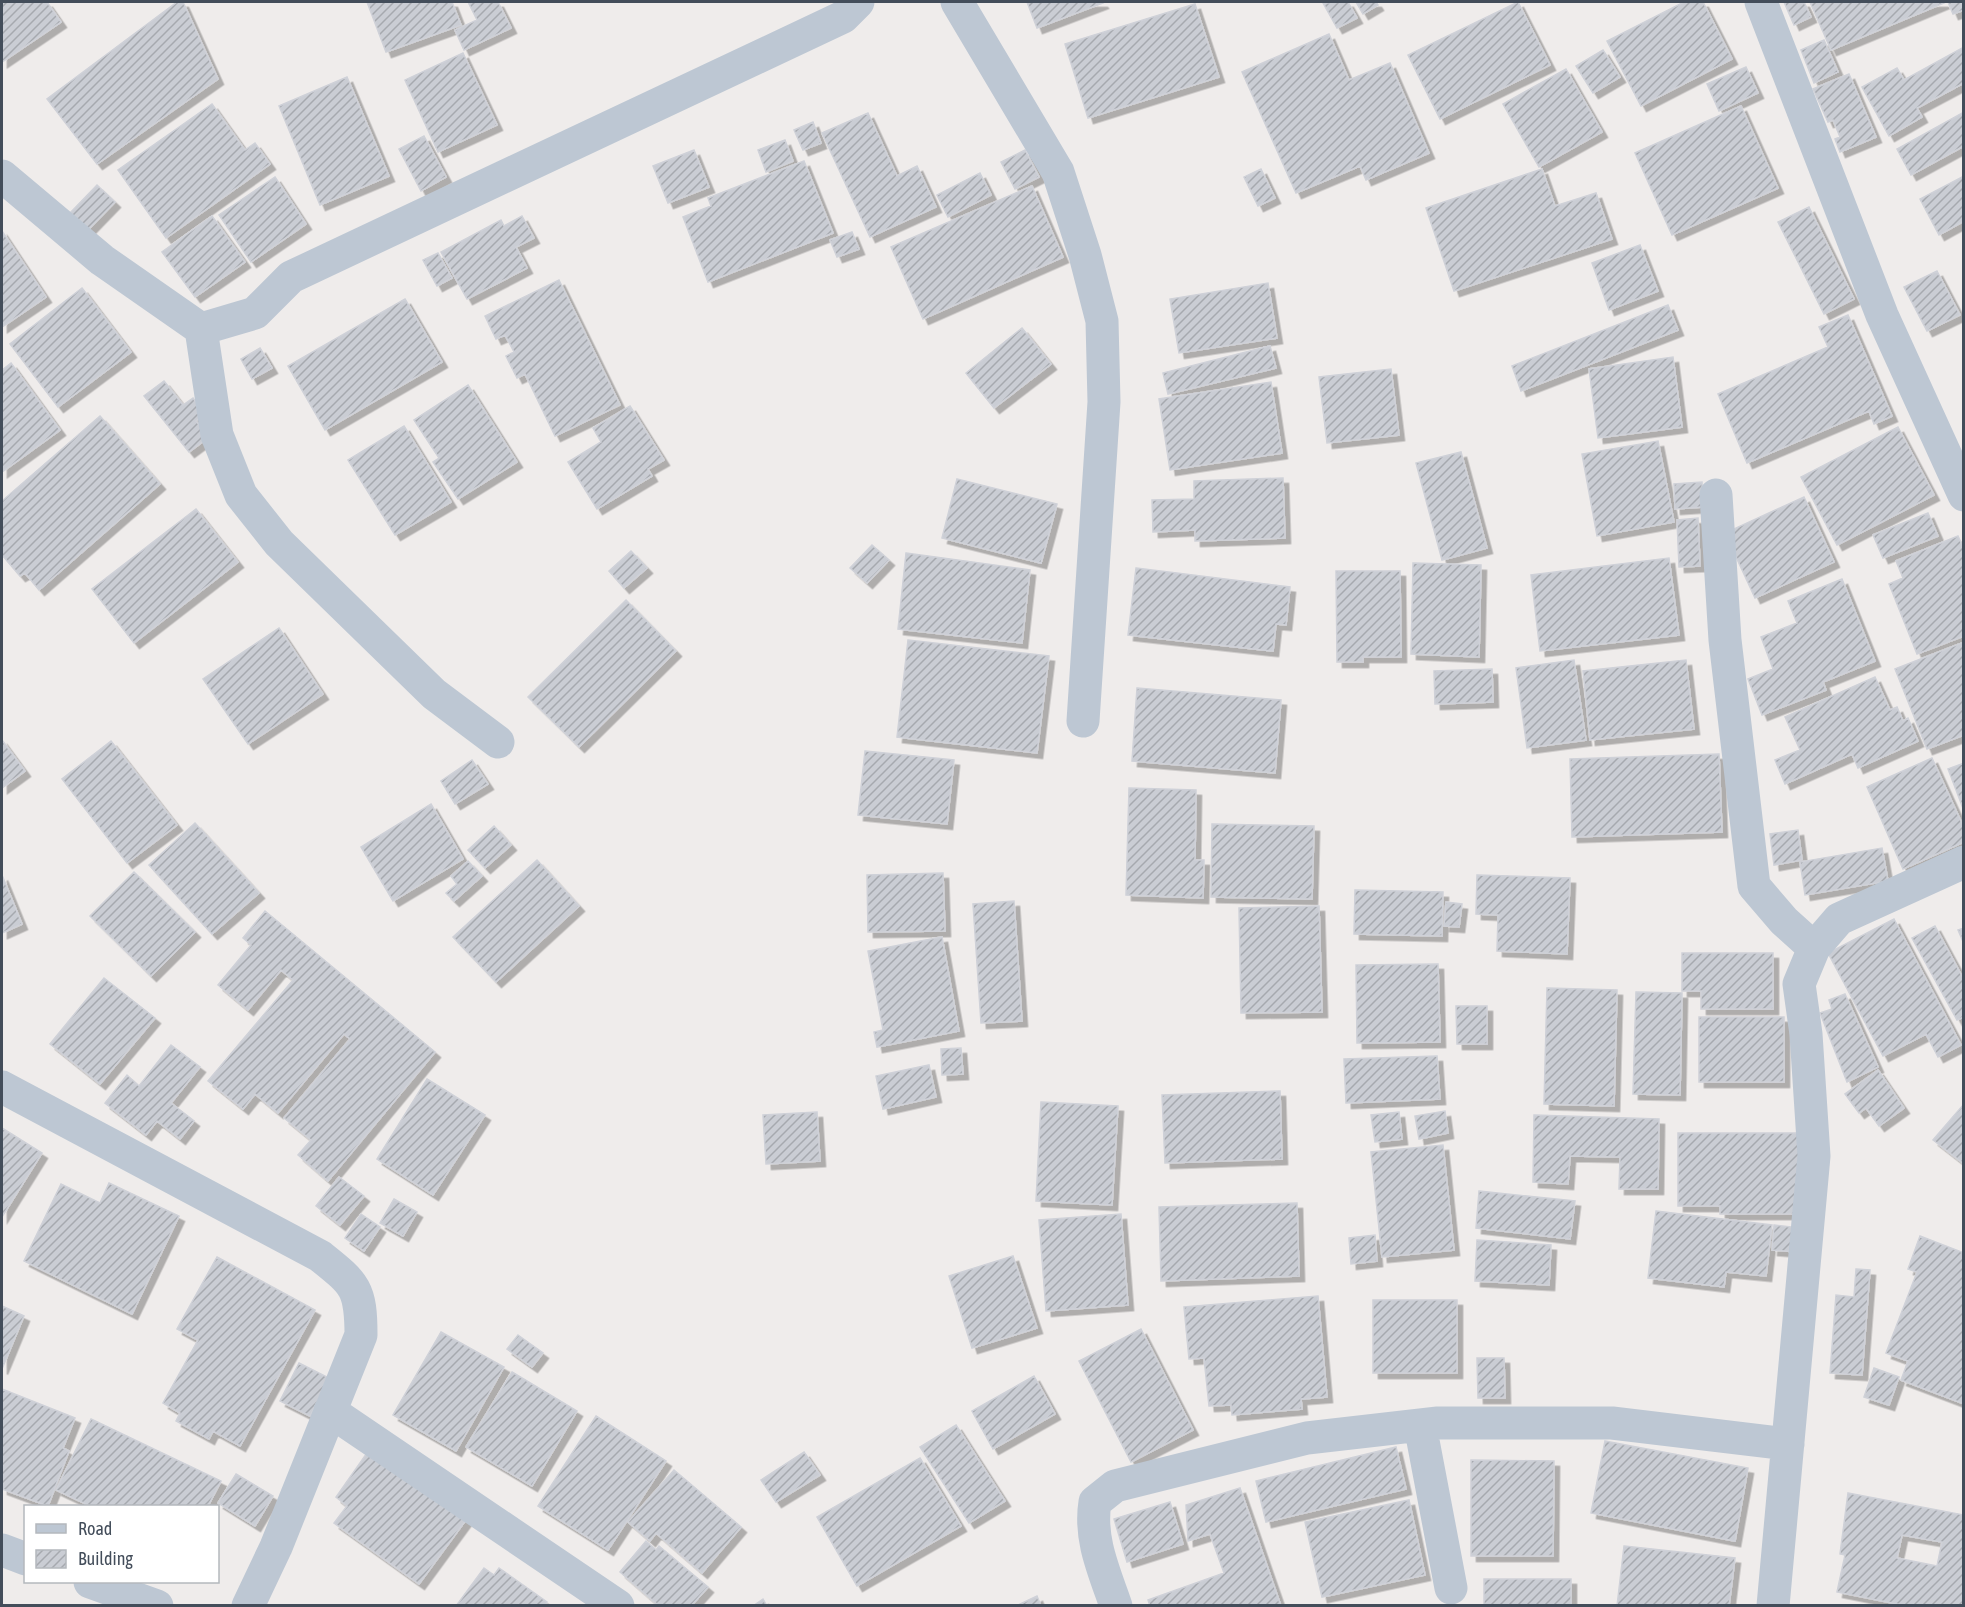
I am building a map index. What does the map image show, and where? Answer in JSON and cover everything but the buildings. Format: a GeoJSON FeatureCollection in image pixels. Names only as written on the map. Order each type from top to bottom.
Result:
{"type":"FeatureCollection","features":[{"type":"Feature","properties":{"kind":"street"},"geometry":{"type":"LineString","coordinates":[[201,329],[255,313],[291,277],[843,17],[858,2]]}},
{"type":"Feature","properties":{"kind":"street"},"geometry":{"type":"LineString","coordinates":[[957,2],[1058,172],[1085,255],[1101,321],[1104,402],[1083,721]]}},
{"type":"Feature","properties":{"kind":"street"},"geometry":{"type":"LineString","coordinates":[[1761,2],[1882,315],[1961,483]]}},
{"type":"Feature","properties":{"kind":"street"},"geometry":{"type":"LineString","coordinates":[[2,176],[102,261],[201,329],[217,435],[241,495],[279,543],[434,694],[498,742]]}},
{"type":"Feature","properties":{"kind":"street"},"geometry":{"type":"LineString","coordinates":[[1716,495],[1725,640],[1754,886],[1784,921],[1814,948]]}},
{"type":"Feature","properties":{"kind":"street"},"geometry":{"type":"LineString","coordinates":[[1773,1605],[1815,1156],[1806,1034],[1799,984],[1814,948],[1839,919],[1964,862]]}},
{"type":"Feature","properties":{"kind":"street"},"geometry":{"type":"LineString","coordinates":[[2,1087],[320,1256],[352,1281],[361,1305],[361,1335],[276,1546],[248,1605]]}},
{"type":"Feature","properties":{"kind":"street"},"geometry":{"type":"LineString","coordinates":[[330,1411],[618,1605]]}},
{"type":"Feature","properties":{"kind":"street"},"geometry":{"type":"LineString","coordinates":[[1116,1605],[1095,1545],[1092,1521],[1095,1502],[1115,1486],[1307,1438],[1420,1425],[1612,1423],[1788,1444]]}},
{"type":"Feature","properties":{"kind":"street"},"geometry":{"type":"LineString","coordinates":[[1420,1425],[1451,1588]]}},
{"type":"Feature","properties":{"kind":"street"},"geometry":{"type":"LineString","coordinates":[[2,1550],[24,1557]]}},
{"type":"Feature","properties":{"kind":"street"},"geometry":{"type":"LineString","coordinates":[[96,1583],[157,1605]]}}]}
